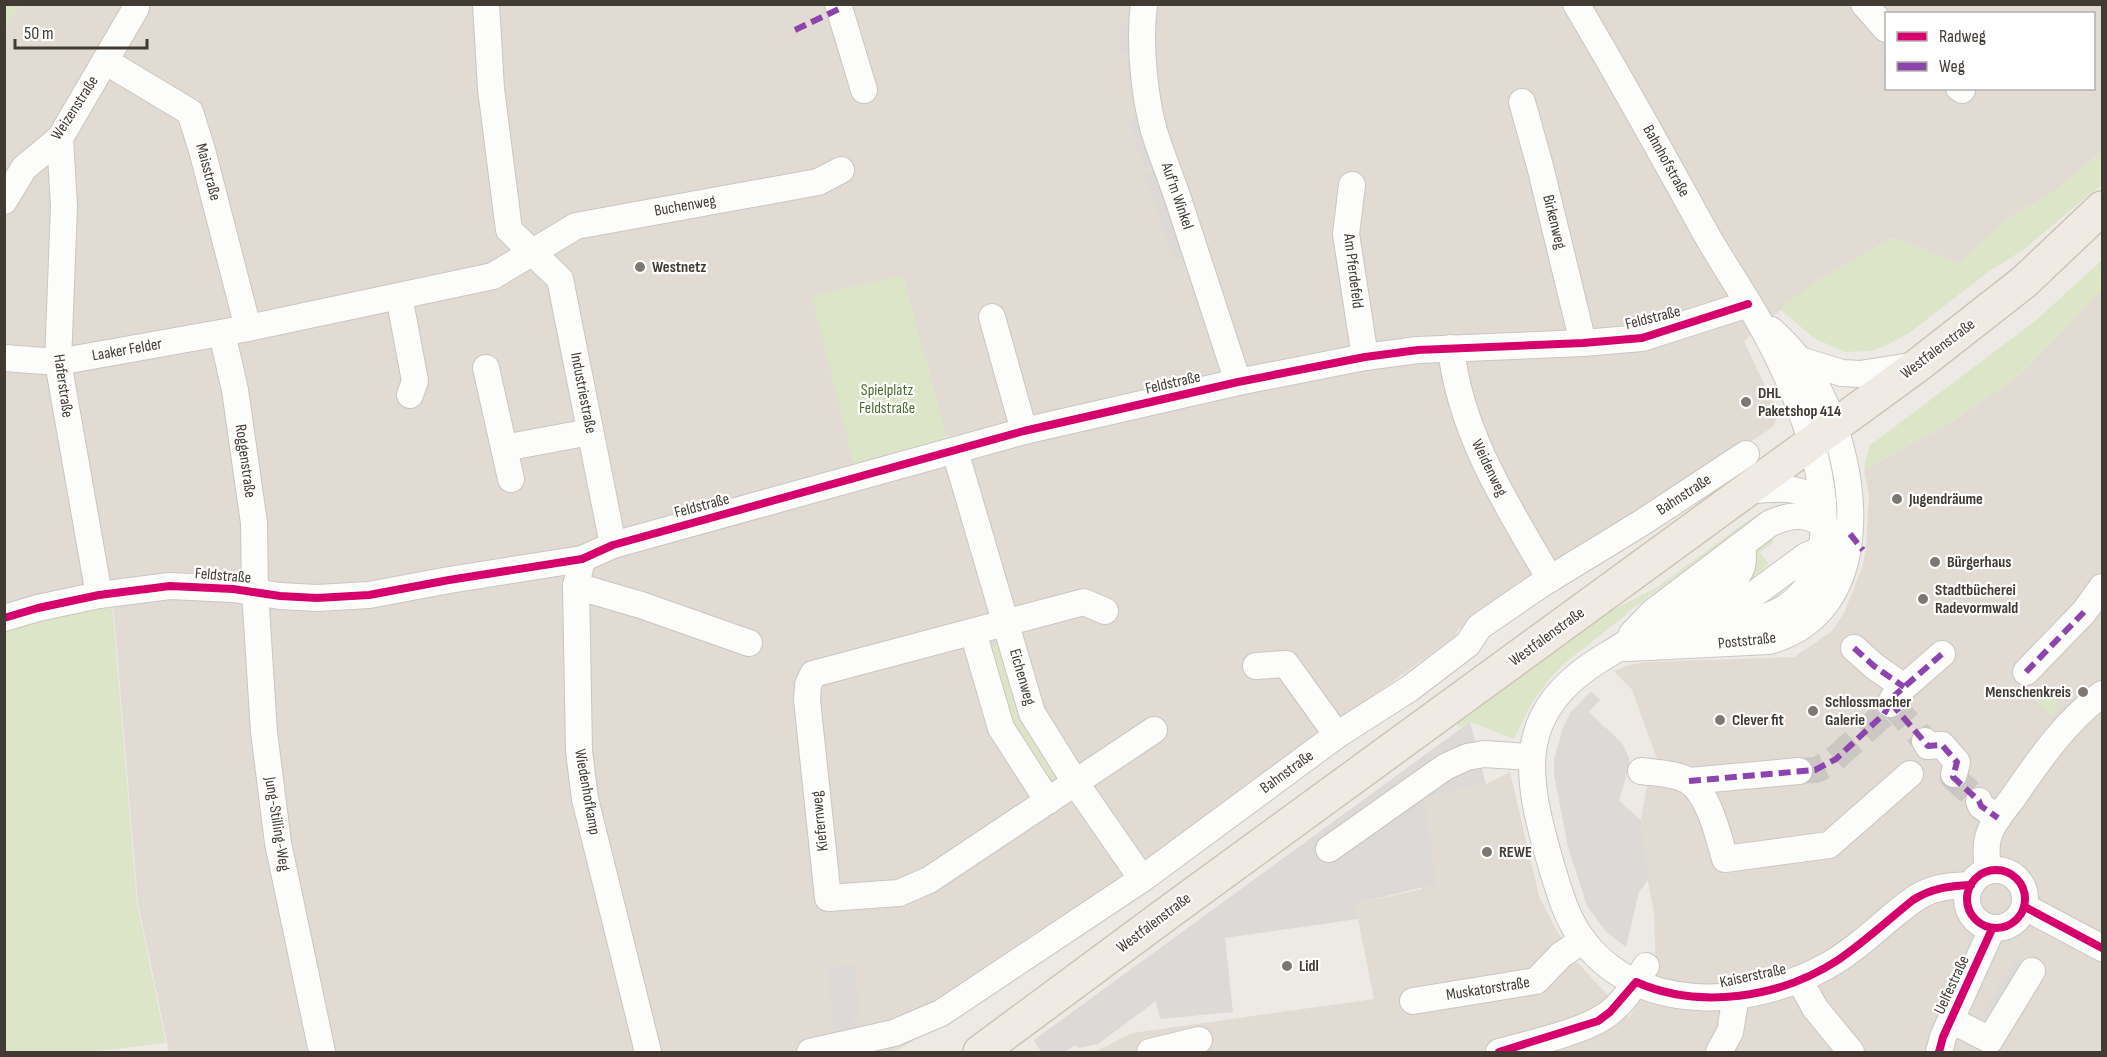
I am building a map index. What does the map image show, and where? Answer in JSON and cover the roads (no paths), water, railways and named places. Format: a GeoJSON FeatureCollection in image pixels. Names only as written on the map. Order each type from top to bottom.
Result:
{"type":"FeatureCollection","features":[{"type":"Feature","properties":{"kind":"main road","name":"Westfalenstraße"},"geometry":{"type":"LineString","coordinates":[[980,1053],[1206,884],[1918,365],[2024,282],[2103,208]]}},
{"type":"Feature","properties":{"kind":"street","name":"Industriestraße"},"geometry":{"type":"LineString","coordinates":[[486,4],[491,89],[509,230],[560,279],[613,545]]}},
{"type":"Feature","properties":{"kind":"street"},"geometry":{"type":"LineString","coordinates":[[838,4],[864,90]]}},
{"type":"Feature","properties":{"kind":"street","name":"Auf'm Winkel"},"geometry":{"type":"LineString","coordinates":[[1144,4],[1142,40],[1148,102],[1154,131],[1171,176],[1238,382]]}},
{"type":"Feature","properties":{"kind":"street","name":"Bahnhofstraße"},"geometry":{"type":"LineString","coordinates":[[1576,4],[1713,247],[1752,310],[1798,403],[1823,435]]}},
{"type":"Feature","properties":{"kind":"street"},"geometry":{"type":"LineString","coordinates":[[1864,4],[1885,28]]}},
{"type":"Feature","properties":{"kind":"street","name":"Weizenstraße"},"geometry":{"type":"LineString","coordinates":[[4,201],[24,168],[60,138],[136,8]]}},
{"type":"Feature","properties":{"kind":"street","name":"Maisstraße"},"geometry":{"type":"LineString","coordinates":[[105,61],[190,112],[248,328]]}},
{"type":"Feature","properties":{"kind":"street","name":"Birkenweg"},"geometry":{"type":"LineString","coordinates":[[1522,102],[1583,343]]}},
{"type":"Feature","properties":{"kind":"street","name":"Haferstraße"},"geometry":{"type":"LineString","coordinates":[[60,138],[64,206],[58,362],[99,595]]}},
{"type":"Feature","properties":{"kind":"street","name":"Buchenweg"},"geometry":{"type":"LineString","coordinates":[[533,252],[576,226],[818,182],[841,170]]}},
{"type":"Feature","properties":{"kind":"street","name":"Am Pferdefeld"},"geometry":{"type":"LineString","coordinates":[[1352,185],[1346,234],[1365,357]]}},
{"type":"Feature","properties":{"kind":"street"},"geometry":{"type":"LineString","coordinates":[[248,328],[493,276],[533,252]]}},
{"type":"Feature","properties":{"kind":"street"},"geometry":{"type":"LineString","coordinates":[[399,296],[415,381],[410,395]]}},
{"type":"Feature","properties":{"kind":"street","name":"Feldstraße"},"geometry":{"type":"LineString","coordinates":[[613,545],[1024,431],[1238,382],[1365,357],[1451,348],[1583,343],[1642,338],[1752,310]]}},
{"type":"Feature","properties":{"kind":"street","name":"Bahnhofstraße"},"geometry":{"type":"LineString","coordinates":[[1752,310],[1800,360],[1821,393],[1823,435]]}},
{"type":"Feature","properties":{"kind":"street"},"geometry":{"type":"LineString","coordinates":[[992,317],[1024,431]]}},
{"type":"Feature","properties":{"kind":"street","name":"Laaker Felder"},"geometry":{"type":"LineString","coordinates":[[4,358],[58,362],[248,328]]}},
{"type":"Feature","properties":{"kind":"street","name":"Roggenstraße"},"geometry":{"type":"LineString","coordinates":[[222,333],[235,390],[254,523],[255,592]]}},
{"type":"Feature","properties":{"kind":"street","name":"Weidenweg"},"geometry":{"type":"LineString","coordinates":[[1451,348],[1453,370],[1473,438],[1506,504],[1550,579]]}},
{"type":"Feature","properties":{"kind":"street"},"geometry":{"type":"LineString","coordinates":[[1800,360],[1842,373],[1860,374],[1918,365]]}},
{"type":"Feature","properties":{"kind":"street"},"geometry":{"type":"LineString","coordinates":[[486,368],[511,480]]}},
{"type":"Feature","properties":{"kind":"street"},"geometry":{"type":"LineString","coordinates":[[504,448],[590,432]]}},
{"type":"Feature","properties":{"kind":"street","name":"Poststraße"},"geometry":{"type":"LineString","coordinates":[[1641,974],[1609,966],[1583,939],[1570,918],[1558,889],[1533,790],[1531,756],[1540,724],[1555,699],[1581,672],[1647,631],[1673,625],[1763,619],[1785,609],[1810,584],[1816,573],[1823,525],[1823,435]]}},
{"type":"Feature","properties":{"kind":"street","name":"Poststraße"},"geometry":{"type":"LineString","coordinates":[[1620,647],[1754,643],[1785,637],[1796,632],[1818,614],[1834,592],[1844,566],[1850,534],[1845,471],[1823,435]]}},
{"type":"Feature","properties":{"kind":"street","name":"Eichenweg"},"geometry":{"type":"LineString","coordinates":[[955,451],[1032,712],[1075,782],[1142,879]]}},
{"type":"Feature","properties":{"kind":"street","name":"Bahnstraße"},"geometry":{"type":"LineString","coordinates":[[810,1053],[894,1033],[941,1013],[1142,879],[1337,735],[1409,689],[1468,644],[1479,627],[1746,454]]}},
{"type":"Feature","properties":{"kind":"street"},"geometry":{"type":"LineString","coordinates":[[1747,491],[1790,488],[1807,492],[1823,525],[1836,540],[1842,553],[1844,566]]}},
{"type":"Feature","properties":{"kind":"street"},"geometry":{"type":"LineString","coordinates":[[1620,647],[1653,612],[1769,524],[1793,515],[1804,516],[1823,525]]}},
{"type":"Feature","properties":{"kind":"street"},"geometry":{"type":"LineString","coordinates":[[582,559],[613,545]]}},
{"type":"Feature","properties":{"kind":"street"},"geometry":{"type":"LineString","coordinates":[[1673,625],[1734,580],[1741,572],[1742,545]]}},
{"type":"Feature","properties":{"kind":"street","name":"Feldstraße"},"geometry":{"type":"LineString","coordinates":[[4,618],[99,595],[170,586],[316,598],[369,595],[582,559]]}},
{"type":"Feature","properties":{"kind":"street","name":"Wiedenhofkamp"},"geometry":{"type":"LineString","coordinates":[[582,559],[576,585],[579,751],[585,799],[648,1053]]}},
{"type":"Feature","properties":{"kind":"street"},"geometry":{"type":"LineString","coordinates":[[576,585],[749,643]]}},
{"type":"Feature","properties":{"kind":"street"},"geometry":{"type":"LineString","coordinates":[[2026,672],[2102,590]]}},
{"type":"Feature","properties":{"kind":"street","name":"Jung-Stilling-Weg"},"geometry":{"type":"LineString","coordinates":[[255,592],[264,732],[278,843],[322,1053]]}},
{"type":"Feature","properties":{"kind":"street","name":"Kiefernweg"},"geometry":{"type":"LineString","coordinates":[[1105,611],[1084,602],[813,674],[808,685],[807,700],[828,898],[898,893],[929,880],[1154,730]]}},
{"type":"Feature","properties":{"kind":"street","name":"Eichenweg"},"geometry":{"type":"LineString","coordinates":[[973,632],[1001,728],[1048,801]]}},
{"type":"Feature","properties":{"kind":"street"},"geometry":{"type":"LineString","coordinates":[[1854,648],[1874,666],[1897,696],[1942,654]]}},
{"type":"Feature","properties":{"kind":"street"},"geometry":{"type":"LineString","coordinates":[[1256,666],[1286,664],[1337,735]]}},
{"type":"Feature","properties":{"kind":"street"},"geometry":{"type":"LineString","coordinates":[[1979,878],[2004,870],[2017,878],[2025,891],[2025,907],[2016,921],[2001,928],[1992,928],[1977,922],[1971,915],[1967,900],[1979,878],[1987,846],[1989,810],[2070,721],[2103,694]]}},
{"type":"Feature","properties":{"kind":"street"},"geometry":{"type":"LineString","coordinates":[[1925,741],[1929,746],[1942,745],[1957,762],[1954,774]]}},
{"type":"Feature","properties":{"kind":"street"},"geometry":{"type":"LineString","coordinates":[[1329,849],[1445,767],[1467,757],[1484,754],[1531,756]]}},
{"type":"Feature","properties":{"kind":"street"},"geometry":{"type":"LineString","coordinates":[[1641,771],[1670,775],[1689,782],[1704,797],[1725,859],[1829,845],[1910,774]]}},
{"type":"Feature","properties":{"kind":"street"},"geometry":{"type":"LineString","coordinates":[[1689,782],[1799,771]]}},
{"type":"Feature","properties":{"kind":"street"},"geometry":{"type":"LineString","coordinates":[[1723,852],[1828,833]]}},
{"type":"Feature","properties":{"kind":"street","name":"Kaiserstraße"},"geometry":{"type":"LineString","coordinates":[[1641,974],[1662,992],[1681,996],[1700,998],[1736,996],[1762,991],[1799,980],[1836,961],[1925,892],[1979,878]]}},
{"type":"Feature","properties":{"kind":"street"},"geometry":{"type":"LineString","coordinates":[[2025,907],[2103,948]]}},
{"type":"Feature","properties":{"kind":"street","name":"Uelfestraße"},"geometry":{"type":"LineString","coordinates":[[1939,1053],[1951,1020],[1992,928]]}},
{"type":"Feature","properties":{"kind":"street","name":"Muskatorstraße"},"geometry":{"type":"LineString","coordinates":[[1413,1001],[1536,981],[1561,955],[1583,939]]}},
{"type":"Feature","properties":{"kind":"street"},"geometry":{"type":"LineString","coordinates":[[1951,1020],[1990,1040],[2032,971]]}},
{"type":"Feature","properties":{"kind":"street"},"geometry":{"type":"LineString","coordinates":[[1499,1053],[1598,1021],[1618,1004],[1641,974]]}},
{"type":"Feature","properties":{"kind":"street"},"geometry":{"type":"LineString","coordinates":[[1799,980],[1815,1008],[1851,1053]]}},
{"type":"Feature","properties":{"kind":"street"},"geometry":{"type":"LineString","coordinates":[[1719,1053],[1730,1032],[1736,996]]}},
{"type":"Feature","properties":{"kind":"street"},"geometry":{"type":"LineString","coordinates":[[1150,1053],[1199,1040]]}},
{"type":"Feature","properties":{"kind":"tunnel"},"geometry":{"type":"LineString","coordinates":[[1891,703],[1925,741]]}},
{"type":"Feature","properties":{"kind":"tunnel"},"geometry":{"type":"LineString","coordinates":[[1799,771],[1815,770],[1829,764],[1884,714],[1890,704]]}},
{"type":"Feature","properties":{"kind":"tunnel"},"geometry":{"type":"LineString","coordinates":[[1954,774],[1953,777],[1979,801]]}},
{"type":"Feature","properties":{"kind":"place","name":"Westnetz"},"geometry":{"type":"Point","coordinates":[640,267]}},
{"type":"Feature","properties":{"kind":"place","name":"DHL Paketshop 414"},"geometry":{"type":"Point","coordinates":[1746,402]}},
{"type":"Feature","properties":{"kind":"place","name":"Jugendräume"},"geometry":{"type":"Point","coordinates":[1897,499]}},
{"type":"Feature","properties":{"kind":"place","name":"Bürgerhaus"},"geometry":{"type":"Point","coordinates":[1935,562]}},
{"type":"Feature","properties":{"kind":"place","name":"Stadtbücherei Radevormwald"},"geometry":{"type":"Point","coordinates":[1923,599]}},
{"type":"Feature","properties":{"kind":"place","name":"Menschenkreis"},"geometry":{"type":"Point","coordinates":[2083,692]}},
{"type":"Feature","properties":{"kind":"place","name":"Schlossmacher Galerie"},"geometry":{"type":"Point","coordinates":[1813,711]}},
{"type":"Feature","properties":{"kind":"place","name":"Clever fit"},"geometry":{"type":"Point","coordinates":[1720,720]}},
{"type":"Feature","properties":{"kind":"place","name":"REWE"},"geometry":{"type":"Point","coordinates":[1487,852]}},
{"type":"Feature","properties":{"kind":"place","name":"Lidl"},"geometry":{"type":"Point","coordinates":[1287,966]}},
{"type":"Feature","properties":{"kind":"park label","name":"Spielplatz Feldstraße"},"geometry":{"type":"Point","coordinates":[887,399]}}]}
